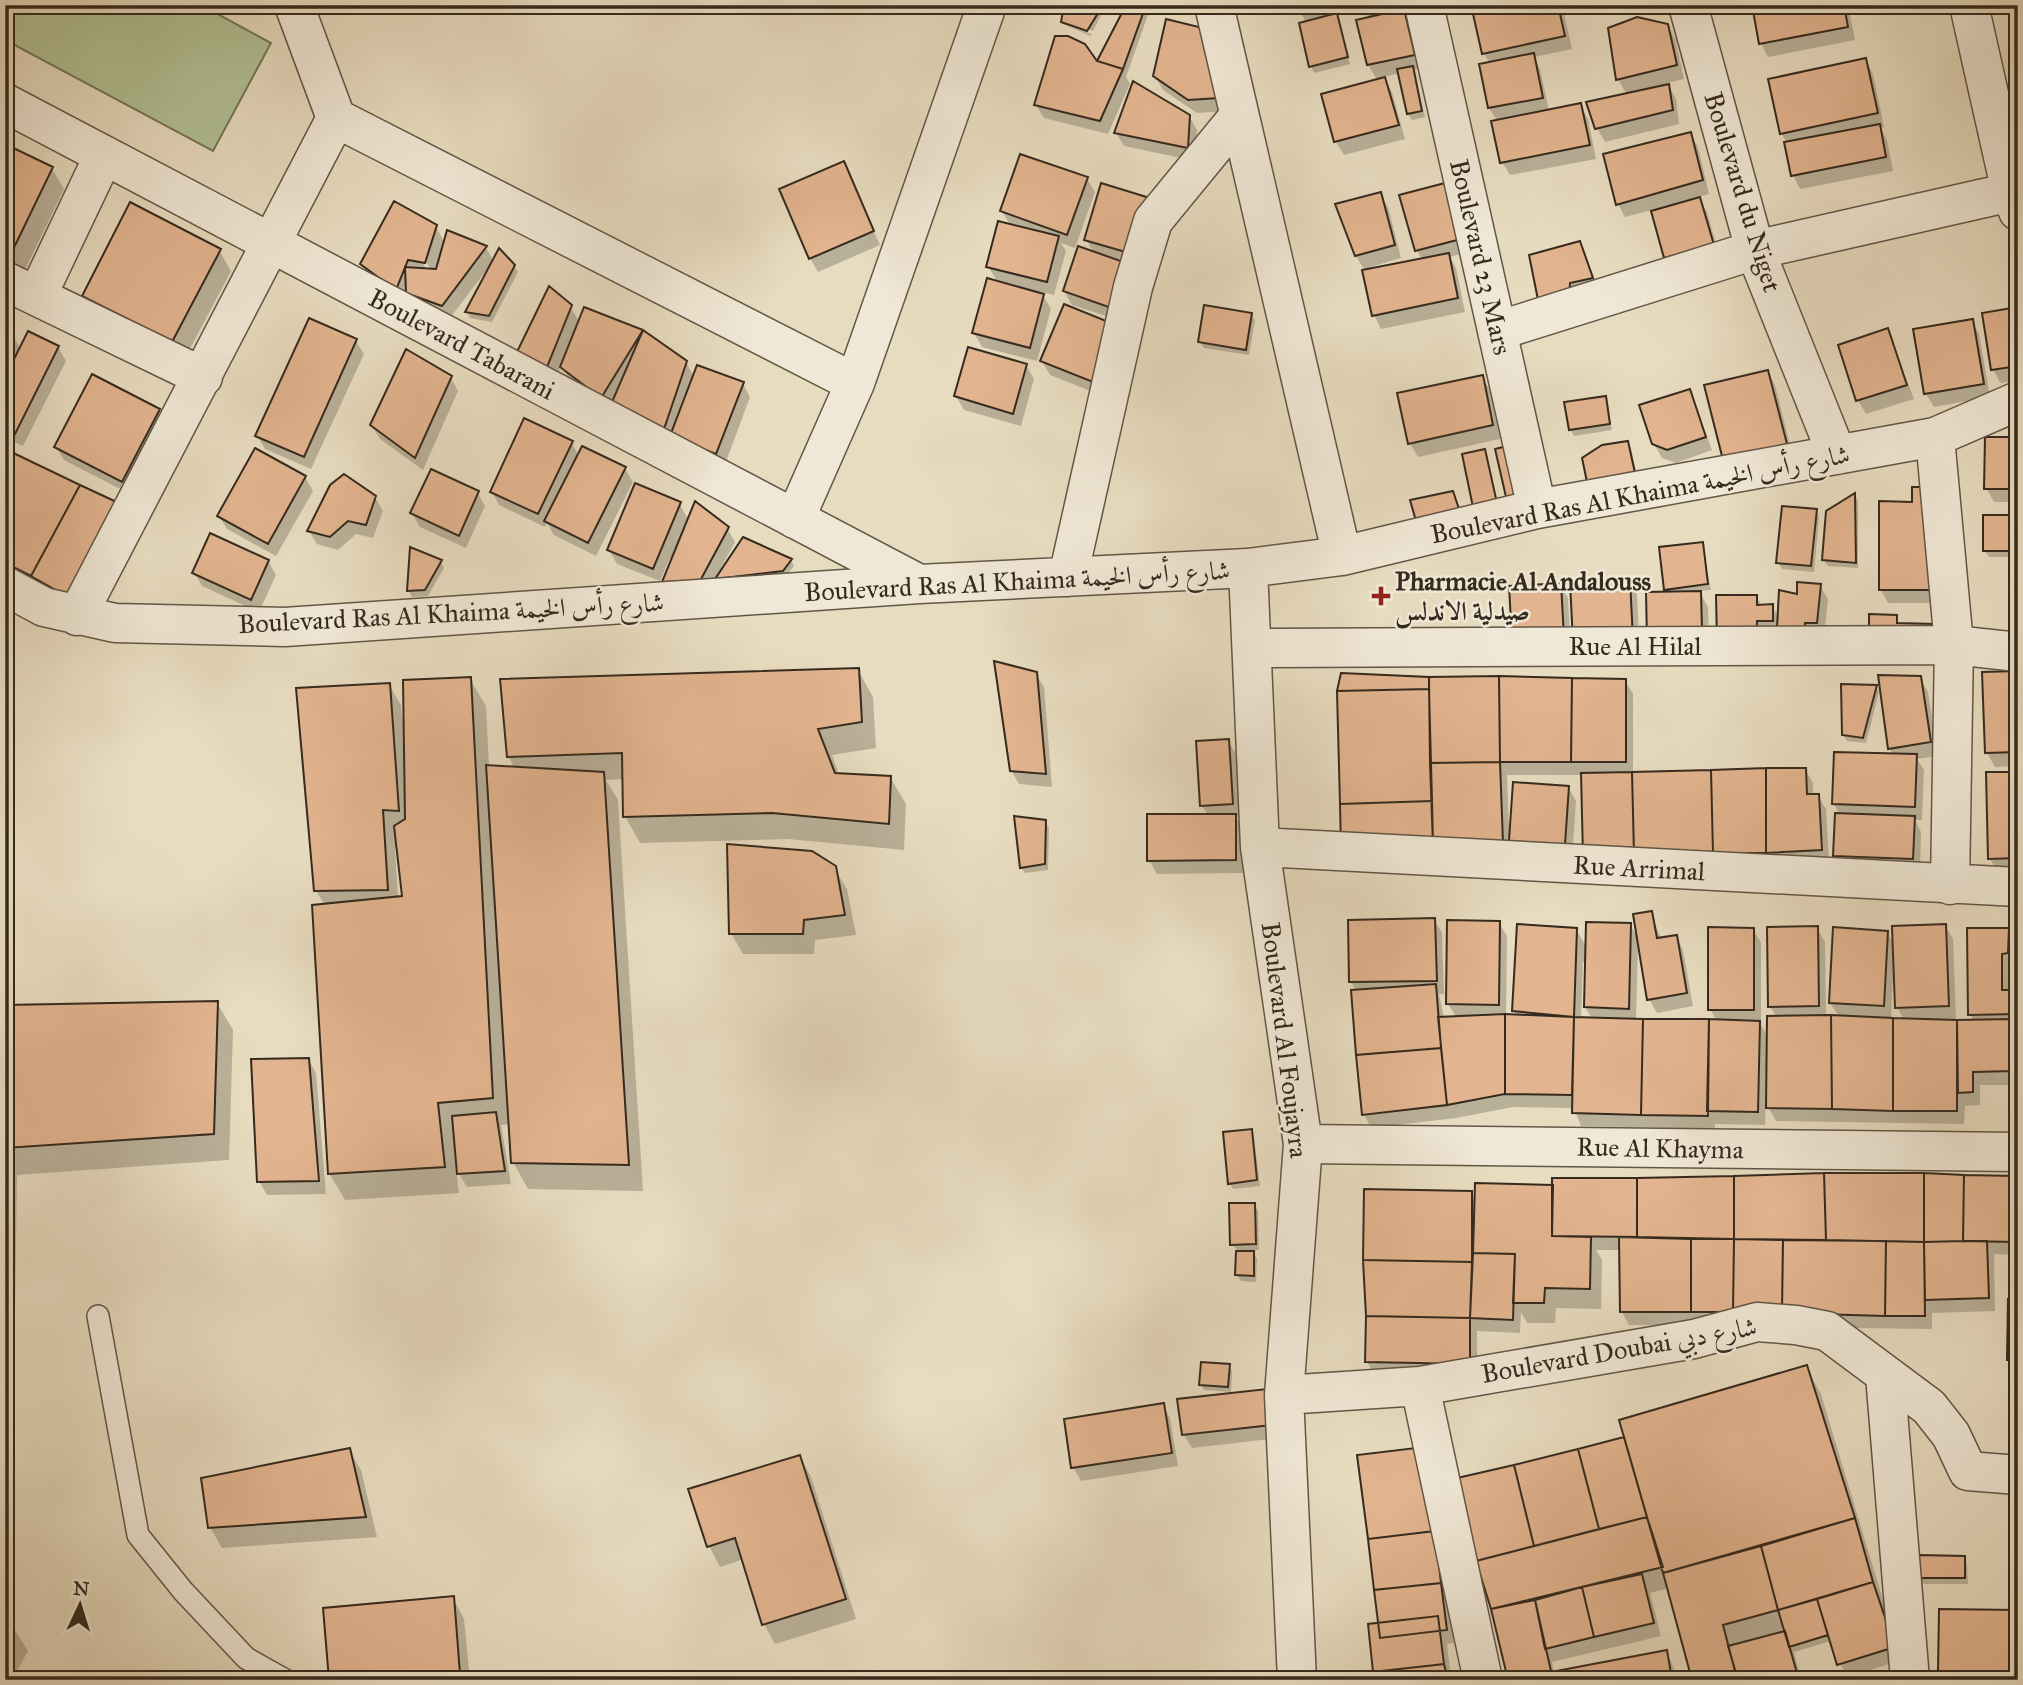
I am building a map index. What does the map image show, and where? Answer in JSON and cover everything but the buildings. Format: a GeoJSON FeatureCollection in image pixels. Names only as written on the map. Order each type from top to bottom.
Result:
{"type":"FeatureCollection","features":[{"type":"Feature","properties":{"kind":"street"},"geometry":{"type":"LineString","coordinates":[[294,5],[336,118],[855,383]]}},
{"type":"Feature","properties":{"kind":"street"},"geometry":{"type":"LineString","coordinates":[[795,519],[855,383],[987,5]]}},
{"type":"Feature","properties":{"kind":"street"},"geometry":{"type":"LineString","coordinates":[[1214,5],[1342,556]]}},
{"type":"Feature","properties":{"kind":"street","name":"Boulevard 23 Mars"},"geometry":{"type":"LineString","coordinates":[[1424,5],[1537,509]]}},
{"type":"Feature","properties":{"kind":"street","name":"Boulevard du Niget"},"geometry":{"type":"LineString","coordinates":[[1688,5],[1755,250],[1837,454]]}},
{"type":"Feature","properties":{"kind":"street"},"geometry":{"type":"LineString","coordinates":[[1497,331],[1755,250],[2014,201],[1969,5]]}},
{"type":"Feature","properties":{"kind":"street","name":"Boulevard Tabarani"},"geometry":{"type":"LineString","coordinates":[[5,103],[919,584]]}},
{"type":"Feature","properties":{"kind":"street"},"geometry":{"type":"LineString","coordinates":[[1068,577],[1133,287],[1153,221],[1239,116]]}},
{"type":"Feature","properties":{"kind":"street"},"geometry":{"type":"LineString","coordinates":[[77,616],[336,118]]}},
{"type":"Feature","properties":{"kind":"street"},"geometry":{"type":"LineString","coordinates":[[104,155],[21,288],[203,377]]}},
{"type":"Feature","properties":{"kind":"street","name":"Boulevard Ras Al Khaima شارع رأس الخيمة"},"geometry":{"type":"LineString","coordinates":[[5,586],[44,607],[115,623],[285,627],[919,584],[1248,568],[1342,556],[1537,509],[1935,437],[2018,401]]}},
{"type":"Feature","properties":{"kind":"street"},"geometry":{"type":"LineString","coordinates":[[1935,437],[1954,645],[1950,885]]}},
{"type":"Feature","properties":{"kind":"street","name":"Boulevard Al Foujayra"},"geometry":{"type":"LineString","coordinates":[[1248,568],[1260,847],[1303,1144],[1284,1395],[1297,1680]]}},
{"type":"Feature","properties":{"kind":"street","name":"Rue Al Hilal"},"geometry":{"type":"LineString","coordinates":[[1252,648],[1954,645],[2018,652]]}},
{"type":"Feature","properties":{"kind":"street","name":"Rue Arrimal"},"geometry":{"type":"LineString","coordinates":[[1260,847],[2018,887]]}},
{"type":"Feature","properties":{"kind":"street","name":"Rue Al Khayma"},"geometry":{"type":"LineString","coordinates":[[1303,1144],[2018,1152]]}},
{"type":"Feature","properties":{"kind":"street","name":"Boulevard Doubai شارع دبي"},"geometry":{"type":"LineString","coordinates":[[1284,1395],[1420,1386],[1694,1339],[1757,1322],[1827,1331],[1929,1408],[1951,1435],[1968,1471],[2018,1475]]}},
{"type":"Feature","properties":{"kind":"street"},"geometry":{"type":"LineString","coordinates":[[1885,1375],[1910,1680]]}},
{"type":"Feature","properties":{"kind":"street"},"geometry":{"type":"LineString","coordinates":[[1420,1386],[1483,1680]]}},
{"type":"Feature","properties":{"kind":"lane"},"geometry":{"type":"LineString","coordinates":[[98,1315],[138,1535],[183,1591],[246,1658],[285,1680]]}},
{"type":"Feature","properties":{"kind":"green space"},"geometry":{"type":"Polygon","coordinates":[[[14,5],[201,5],[271,43],[213,151],[5,40],[5,21],[14,5]]]}},
{"type":"Feature","properties":{"kind":"place","name":"Pharmacie Al Andalouss صيدلية الاندلس"},"geometry":{"type":"Point","coordinates":[1381,596]}}]}
